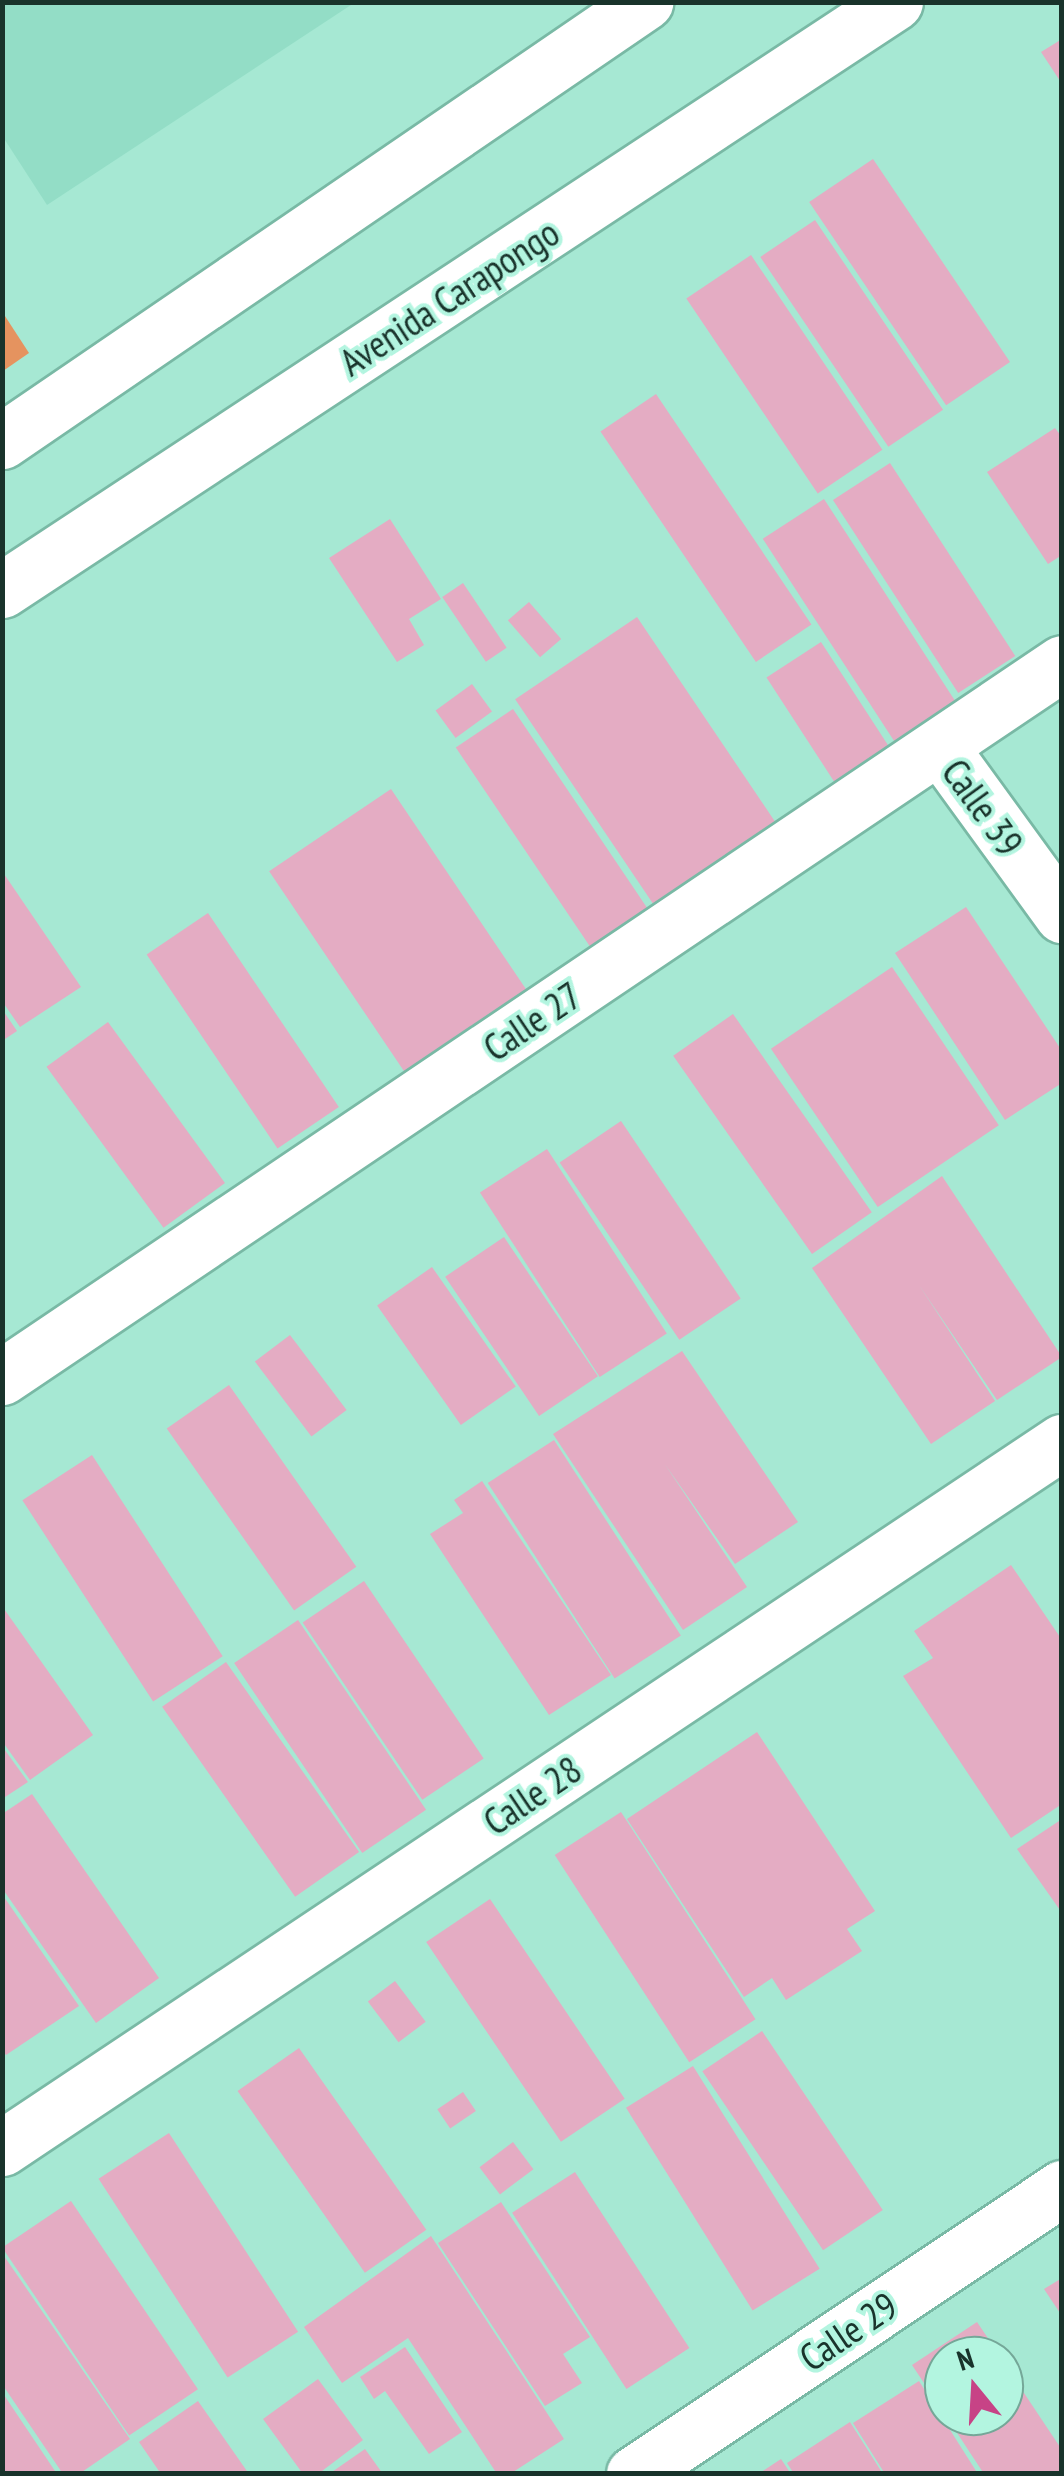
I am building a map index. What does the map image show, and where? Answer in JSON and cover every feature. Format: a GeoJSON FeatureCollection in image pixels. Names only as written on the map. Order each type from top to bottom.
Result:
{"type":"FeatureCollection","features":[{"type":"Feature","properties":{"kind":"street"},"geometry":{"type":"LineString","coordinates":[[2,441],[645,2]]}},
{"type":"Feature","properties":{"kind":"street","name":"Avenida Carapongo"},"geometry":{"type":"LineString","coordinates":[[2,590],[895,2]]}},
{"type":"Feature","properties":{"kind":"street","name":"Calle 27"},"geometry":{"type":"LineString","coordinates":[[2,1376],[1062,663]]}},
{"type":"Feature","properties":{"kind":"street","name":"Calle 39"},"geometry":{"type":"LineString","coordinates":[[940,747],[1062,915]]}},
{"type":"Feature","properties":{"kind":"street","name":"Calle 28"},"geometry":{"type":"LineString","coordinates":[[2,2148],[1062,1442]]}},
{"type":"Feature","properties":{"kind":"street","name":"Calle 29"},"geometry":{"type":"LineString","coordinates":[[634,2474],[1062,2188]]}},
{"type":"Feature","properties":{"kind":"shaded area"},"geometry":{"type":"Polygon","coordinates":[[[2,3],[354,3],[47,205],[3,137],[2,3]]]}},
{"type":"Feature","properties":{"kind":"shaded area"},"geometry":{"type":"Polygon","coordinates":[[[3,313],[29,353],[2,371],[3,313]]]}},
{"type":"Feature","properties":{"kind":"building"},"geometry":{"type":"Polygon","coordinates":[[[1062,39],[1062,84],[1041,52],[1062,39]]]}},
{"type":"Feature","properties":{"kind":"building"},"geometry":{"type":"Polygon","coordinates":[[[873,159],[1010,362],[946,405],[809,202],[873,159]]]}},
{"type":"Feature","properties":{"kind":"building"},"geometry":{"type":"Polygon","coordinates":[[[815,220],[943,410],[888,447],[760,257],[815,220]]]}},
{"type":"Feature","properties":{"kind":"building"},"geometry":{"type":"Polygon","coordinates":[[[751,255],[882,450],[818,493],[686,299],[751,255]]]}},
{"type":"Feature","properties":{"kind":"building"},"geometry":{"type":"Polygon","coordinates":[[[656,394],[811,624],[756,662],[600,431],[656,394]]]}},
{"type":"Feature","properties":{"kind":"building"},"geometry":{"type":"Polygon","coordinates":[[[1055,428],[1062,437],[1062,555],[1048,564],[987,472],[1055,428]]]}},
{"type":"Feature","properties":{"kind":"building"},"geometry":{"type":"Polygon","coordinates":[[[890,463],[1015,656],[958,693],[833,500],[890,463]]]}},
{"type":"Feature","properties":{"kind":"building"},"geometry":{"type":"Polygon","coordinates":[[[824,499],[956,702],[895,742],[763,539],[824,499]]]}},
{"type":"Feature","properties":{"kind":"building"},"geometry":{"type":"Polygon","coordinates":[[[390,519],[441,599],[409,619],[424,645],[397,662],[329,558],[390,519]]]}},
{"type":"Feature","properties":{"kind":"building"},"geometry":{"type":"Polygon","coordinates":[[[463,583],[507,648],[486,662],[442,597],[463,583]]]}},
{"type":"Feature","properties":{"kind":"building"},"geometry":{"type":"Polygon","coordinates":[[[529,602],[561,639],[540,657],[508,620],[529,602]]]}},
{"type":"Feature","properties":{"kind":"building"},"geometry":{"type":"Polygon","coordinates":[[[637,617],[780,829],[658,911],[515,699],[637,617]]]}},
{"type":"Feature","properties":{"kind":"building"},"geometry":{"type":"Polygon","coordinates":[[[821,642],[892,751],[837,786],[766,677],[821,642]]]}},
{"type":"Feature","properties":{"kind":"building"},"geometry":{"type":"Polygon","coordinates":[[[472,684],[492,712],[456,738],[436,710],[472,684]]]}},
{"type":"Feature","properties":{"kind":"building"},"geometry":{"type":"Polygon","coordinates":[[[513,709],[651,913],[593,952],[456,748],[513,709]]]}},
{"type":"Feature","properties":{"kind":"building"},"geometry":{"type":"Polygon","coordinates":[[[391,789],[531,996],[409,1078],[269,871],[391,789]]]}},
{"type":"Feature","properties":{"kind":"building"},"geometry":{"type":"Polygon","coordinates":[[[2,871],[81,987],[20,1027],[2,1001],[2,871]]]}},
{"type":"Feature","properties":{"kind":"building"},"geometry":{"type":"Polygon","coordinates":[[[966,907],[1062,1051],[1062,1083],[1005,1120],[895,953],[966,907]]]}},
{"type":"Feature","properties":{"kind":"building"},"geometry":{"type":"Polygon","coordinates":[[[208,913],[339,1107],[278,1148],[147,954],[208,913]]]}},
{"type":"Feature","properties":{"kind":"building"},"geometry":{"type":"Polygon","coordinates":[[[892,967],[999,1125],[878,1207],[771,1049],[892,967]]]}},
{"type":"Feature","properties":{"kind":"building"},"geometry":{"type":"Polygon","coordinates":[[[2,1009],[17,1031],[2,1041],[2,1009]]]}},
{"type":"Feature","properties":{"kind":"building"},"geometry":{"type":"Polygon","coordinates":[[[733,1014],[872,1212],[812,1254],[673,1056],[733,1014]]]}},
{"type":"Feature","properties":{"kind":"building"},"geometry":{"type":"Polygon","coordinates":[[[108,1022],[225,1183],[163,1228],[47,1067],[108,1022]]]}},
{"type":"Feature","properties":{"kind":"building"},"geometry":{"type":"Polygon","coordinates":[[[621,1121],[741,1298],[679,1340],[560,1162],[621,1121]]]}},
{"type":"Feature","properties":{"kind":"building"},"geometry":{"type":"Polygon","coordinates":[[[547,1149],[667,1334],[600,1377],[480,1193],[547,1149]]]}},
{"type":"Feature","properties":{"kind":"building"},"geometry":{"type":"Polygon","coordinates":[[[942,1176],[1062,1357],[997,1400],[919,1285],[995,1401],[931,1444],[812,1268],[942,1176]]]}},
{"type":"Feature","properties":{"kind":"building"},"geometry":{"type":"Polygon","coordinates":[[[504,1237],[598,1376],[539,1416],[445,1277],[504,1237]]]}},
{"type":"Feature","properties":{"kind":"building"},"geometry":{"type":"Polygon","coordinates":[[[432,1267],[516,1387],[461,1425],[377,1305],[432,1267]]]}},
{"type":"Feature","properties":{"kind":"building"},"geometry":{"type":"Polygon","coordinates":[[[290,1335],[347,1410],[311,1437],[255,1361],[290,1335]]]}},
{"type":"Feature","properties":{"kind":"building"},"geometry":{"type":"Polygon","coordinates":[[[682,1351],[798,1522],[735,1564],[664,1463],[747,1587],[683,1630],[553,1434],[682,1351]]]}},
{"type":"Feature","properties":{"kind":"building"},"geometry":{"type":"Polygon","coordinates":[[[229,1385],[356,1567],[294,1610],[167,1429],[229,1385]]]}},
{"type":"Feature","properties":{"kind":"building"},"geometry":{"type":"Polygon","coordinates":[[[554,1440],[681,1635],[615,1678],[488,1483],[554,1440]]]}},
{"type":"Feature","properties":{"kind":"building"},"geometry":{"type":"Polygon","coordinates":[[[92,1455],[223,1656],[153,1701],[22,1500],[92,1455]]]}},
{"type":"Feature","properties":{"kind":"building"},"geometry":{"type":"Polygon","coordinates":[[[482,1481],[611,1675],[549,1715],[430,1534],[463,1513],[454,1500],[482,1481]]]}},
{"type":"Feature","properties":{"kind":"building"},"geometry":{"type":"Polygon","coordinates":[[[1011,1565],[1062,1640],[1062,1804],[1011,1838],[903,1676],[933,1658],[914,1631],[1011,1565]]]}},
{"type":"Feature","properties":{"kind":"building"},"geometry":{"type":"Polygon","coordinates":[[[364,1581],[484,1758],[422,1800],[303,1622],[364,1581]]]}},
{"type":"Feature","properties":{"kind":"building"},"geometry":{"type":"Polygon","coordinates":[[[2,1606],[93,1735],[30,1780],[2,1741],[2,1606]]]}},
{"type":"Feature","properties":{"kind":"building"},"geometry":{"type":"Polygon","coordinates":[[[298,1620],[426,1810],[362,1853],[234,1663],[298,1620]]]}},
{"type":"Feature","properties":{"kind":"building"},"geometry":{"type":"Polygon","coordinates":[[[226,1662],[359,1852],[295,1897],[162,1707],[226,1662]]]}},
{"type":"Feature","properties":{"kind":"building"},"geometry":{"type":"Polygon","coordinates":[[[757,1732],[875,1911],[847,1929],[862,1951],[786,2000],[772,1978],[744,1997],[627,1819],[757,1732]]]}},
{"type":"Feature","properties":{"kind":"building"},"geometry":{"type":"Polygon","coordinates":[[[2,1746],[28,1782],[2,1799],[2,1746]]]}},
{"type":"Feature","properties":{"kind":"building"},"geometry":{"type":"Polygon","coordinates":[[[32,1794],[159,1978],[96,2023],[2,1888],[2,1814],[32,1794]]]}},
{"type":"Feature","properties":{"kind":"building"},"geometry":{"type":"Polygon","coordinates":[[[621,1812],[756,2019],[689,2062],[555,1855],[621,1812]]]}},
{"type":"Feature","properties":{"kind":"building"},"geometry":{"type":"Polygon","coordinates":[[[1062,1819],[1062,1913],[1017,1849],[1062,1819]]]}},
{"type":"Feature","properties":{"kind":"building"},"geometry":{"type":"Polygon","coordinates":[[[2,1894],[79,2006],[6,2055],[2,2050],[2,1894]]]}},
{"type":"Feature","properties":{"kind":"building"},"geometry":{"type":"Polygon","coordinates":[[[490,1899],[625,2099],[561,2142],[426,1942],[490,1899]]]}},
{"type":"Feature","properties":{"kind":"building"},"geometry":{"type":"Polygon","coordinates":[[[395,1981],[426,2022],[399,2042],[368,2001],[395,1981]]]}},
{"type":"Feature","properties":{"kind":"building"},"geometry":{"type":"Polygon","coordinates":[[[762,2031],[883,2210],[823,2250],[702,2071],[762,2031]]]}},
{"type":"Feature","properties":{"kind":"building"},"geometry":{"type":"Polygon","coordinates":[[[299,2048],[426,2230],[365,2273],[238,2091],[299,2048]]]}},
{"type":"Feature","properties":{"kind":"building"},"geometry":{"type":"Polygon","coordinates":[[[693,2066],[820,2269],[753,2311],[626,2108],[693,2066]]]}},
{"type":"Feature","properties":{"kind":"building"},"geometry":{"type":"Polygon","coordinates":[[[463,2092],[476,2111],[450,2128],[437,2109],[463,2092]]]}},
{"type":"Feature","properties":{"kind":"building"},"geometry":{"type":"Polygon","coordinates":[[[169,2133],[298,2332],[228,2378],[99,2179],[169,2133]]]}},
{"type":"Feature","properties":{"kind":"building"},"geometry":{"type":"Polygon","coordinates":[[[513,2142],[533,2169],[500,2194],[479,2167],[513,2142]]]}},
{"type":"Feature","properties":{"kind":"building"},"geometry":{"type":"Polygon","coordinates":[[[575,2172],[689,2348],[626,2389],[512,2213],[575,2172]]]}},
{"type":"Feature","properties":{"kind":"building"},"geometry":{"type":"Polygon","coordinates":[[[71,2201],[198,2389],[129,2436],[2,2247],[71,2201]]]}},
{"type":"Feature","properties":{"kind":"building"},"geometry":{"type":"Polygon","coordinates":[[[501,2202],[590,2337],[563,2354],[582,2383],[545,2406],[438,2243],[501,2202]]]}},
{"type":"Feature","properties":{"kind":"building"},"geometry":{"type":"Polygon","coordinates":[[[431,2236],[564,2439],[510,2474],[497,2474],[408,2338],[342,2383],[304,2327],[431,2236]]]}},
{"type":"Feature","properties":{"kind":"building"},"geometry":{"type":"Polygon","coordinates":[[[2,2253],[130,2439],[79,2474],[63,2474],[2,2384],[2,2253]]]}},
{"type":"Feature","properties":{"kind":"building"},"geometry":{"type":"Polygon","coordinates":[[[1062,2278],[1062,2316],[1044,2289],[1062,2278]]]}},
{"type":"Feature","properties":{"kind":"building"},"geometry":{"type":"Polygon","coordinates":[[[977,2322],[986,2336],[956,2336],[977,2322]]]}},
{"type":"Feature","properties":{"kind":"building"},"geometry":{"type":"Polygon","coordinates":[[[405,2347],[462,2432],[429,2454],[385,2391],[374,2399],[360,2377],[405,2347]]]}},
{"type":"Feature","properties":{"kind":"building"},"geometry":{"type":"Polygon","coordinates":[[[924,2357],[924,2383],[912,2365],[924,2357]]]}},
{"type":"Feature","properties":{"kind":"building"},"geometry":{"type":"Polygon","coordinates":[[[318,2379],[363,2440],[318,2474],[303,2474],[263,2419],[318,2379]]]}},
{"type":"Feature","properties":{"kind":"building"},"geometry":{"type":"Polygon","coordinates":[[[919,2381],[924,2389],[924,2436],[954,2436],[978,2474],[885,2474],[853,2423],[919,2381]]]}},
{"type":"Feature","properties":{"kind":"building"},"geometry":{"type":"Polygon","coordinates":[[[2,2392],[57,2474],[2,2474],[2,2392]]]}},
{"type":"Feature","properties":{"kind":"building"},"geometry":{"type":"Polygon","coordinates":[[[1024,2393],[1062,2450],[1062,2474],[984,2474],[959,2436],[1024,2436],[1024,2393]]]}},
{"type":"Feature","properties":{"kind":"building"},"geometry":{"type":"Polygon","coordinates":[[[198,2401],[249,2474],[161,2474],[139,2442],[198,2401]]]}},
{"type":"Feature","properties":{"kind":"building"},"geometry":{"type":"Polygon","coordinates":[[[850,2422],[883,2474],[794,2474],[787,2463],[850,2422]]]}},
{"type":"Feature","properties":{"kind":"building"},"geometry":{"type":"Polygon","coordinates":[[[365,2449],[383,2474],[329,2474],[365,2449]]]}},
{"type":"Feature","properties":{"kind":"building"},"geometry":{"type":"Polygon","coordinates":[[[781,2459],[791,2474],[758,2474],[781,2459]]]}}]}
